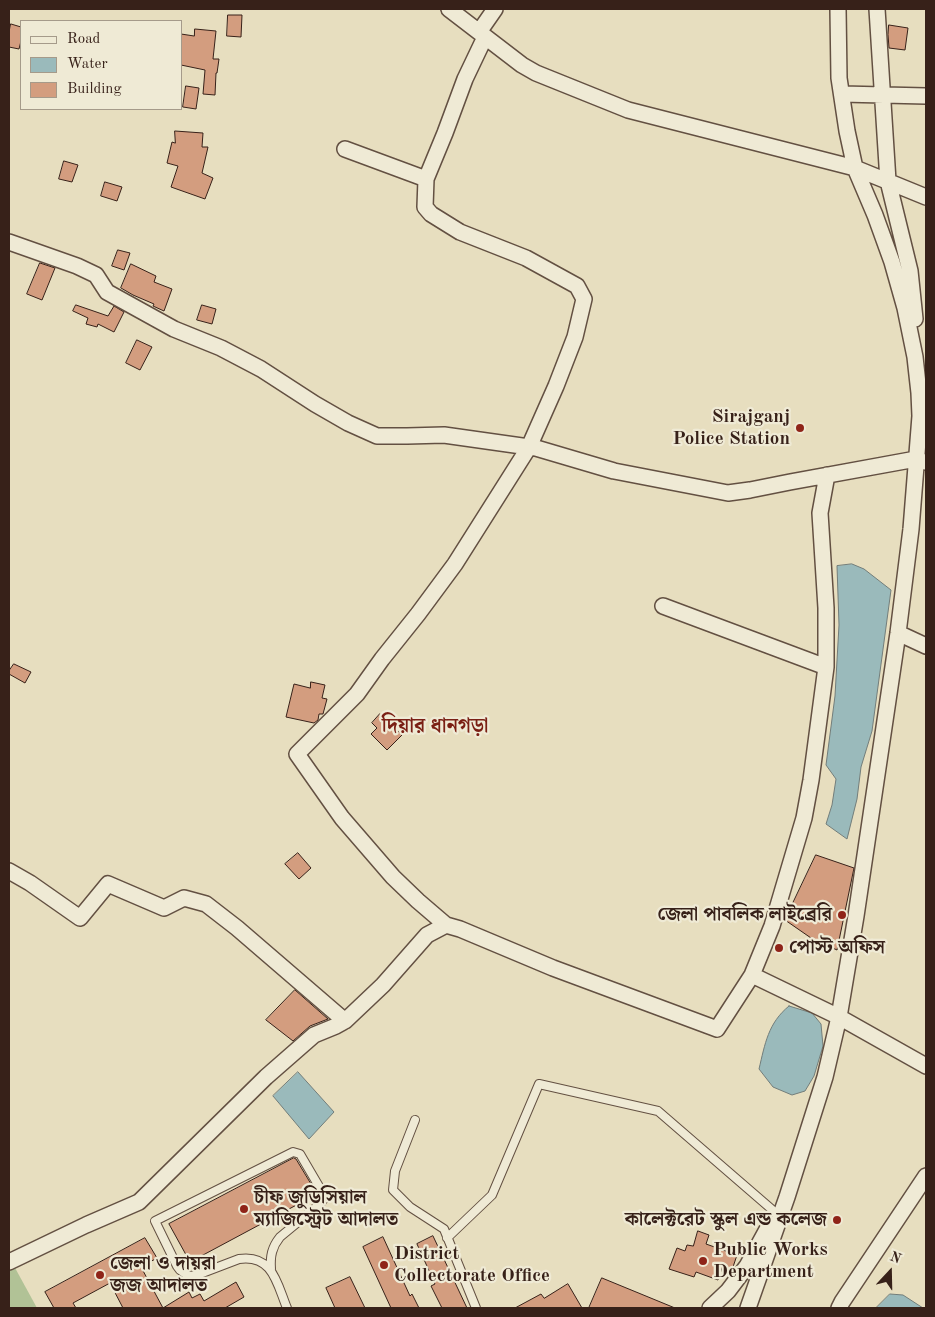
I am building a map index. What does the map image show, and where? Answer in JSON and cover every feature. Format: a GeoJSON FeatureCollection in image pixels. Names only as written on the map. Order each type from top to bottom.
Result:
{"type":"FeatureCollection","features":[{"type":"Feature","properties":{"kind":"street"},"geometry":{"type":"LineString","coordinates":[[449,9],[522,65],[536,73],[608,103],[628,110],[855,168],[926,197]]}},
{"type":"Feature","properties":{"kind":"street"},"geometry":{"type":"LineString","coordinates":[[496,9],[482,34],[426,179],[425,207],[431,214],[460,232],[526,258],[569,281],[577,286],[584,299],[575,338],[530,447],[455,564],[418,614],[357,694],[297,754],[342,818],[393,877],[446,925],[460,929],[553,968],[717,1029],[752,975],[772,926],[804,818],[826,668],[826,608],[820,513],[827,475]]}},
{"type":"Feature","properties":{"kind":"street"},"geometry":{"type":"LineString","coordinates":[[748,1308],[787,1197],[825,1076],[839,1017],[898,633],[910,529],[921,461],[919,393],[915,356],[905,308],[892,262],[855,168],[846,132],[839,78],[838,9]]}},
{"type":"Feature","properties":{"kind":"street"},"geometry":{"type":"LineString","coordinates":[[877,9],[888,181],[910,271],[915,310],[915,356]]}},
{"type":"Feature","properties":{"kind":"street"},"geometry":{"type":"LineString","coordinates":[[842,94],[926,96]]}},
{"type":"Feature","properties":{"kind":"street"},"geometry":{"type":"LineString","coordinates":[[344,148],[426,179]]}},
{"type":"Feature","properties":{"kind":"street"},"geometry":{"type":"LineString","coordinates":[[9,242],[77,266],[96,276],[107,292],[174,329],[245,360],[348,423],[377,436],[444,435],[530,447],[614,471],[728,493],[827,475],[921,461]]}},
{"type":"Feature","properties":{"kind":"street"},"geometry":{"type":"LineString","coordinates":[[663,606],[826,668]]}},
{"type":"Feature","properties":{"kind":"street"},"geometry":{"type":"LineString","coordinates":[[898,633],[926,646]]}},
{"type":"Feature","properties":{"kind":"street"},"geometry":{"type":"LineString","coordinates":[[9,871],[30,883],[80,918],[108,884],[164,908],[184,898],[206,904],[237,928],[345,1021]]}},
{"type":"Feature","properties":{"kind":"street"},"geometry":{"type":"LineString","coordinates":[[9,1262],[139,1202],[266,1077],[314,1035],[345,1021],[383,985],[427,935],[446,925]]}},
{"type":"Feature","properties":{"kind":"street"},"geometry":{"type":"LineString","coordinates":[[752,975],[839,1017],[926,1066]]}},
{"type":"Feature","properties":{"kind":"street"},"geometry":{"type":"LineString","coordinates":[[839,1308],[926,1176]]}},
{"type":"Feature","properties":{"kind":"street"},"geometry":{"type":"LineString","coordinates":[[710,1308],[728,1290],[747,1266],[770,1222],[787,1197]]}},
{"type":"Feature","properties":{"kind":"lane"},"geometry":{"type":"LineString","coordinates":[[447,1238],[492,1195],[539,1084],[658,1111],[776,1213]]}},
{"type":"Feature","properties":{"kind":"lane"},"geometry":{"type":"LineString","coordinates":[[415,1120],[395,1171],[393,1190],[410,1207],[444,1229],[476,1308]]}},
{"type":"Feature","properties":{"kind":"lane"},"geometry":{"type":"LineString","coordinates":[[271,1269],[256,1260],[245,1258],[194,1276],[187,1275],[177,1266],[155,1221],[293,1152],[300,1154],[324,1195],[324,1199],[280,1237],[272,1250],[271,1269],[287,1308]]}},
{"type":"Feature","properties":{"kind":"green space"},"geometry":{"type":"Polygon","coordinates":[[[14,1266],[37,1308],[9,1308],[9,1269],[14,1266]]]}},
{"type":"Feature","properties":{"kind":"water"},"geometry":{"type":"Polygon","coordinates":[[[852,564],[864,569],[891,590],[872,731],[861,767],[857,799],[847,839],[826,824],[832,805],[836,779],[826,765],[835,696],[839,625],[837,566],[852,564]]]}},
{"type":"Feature","properties":{"kind":"water"},"geometry":{"type":"Polygon","coordinates":[[[789,1006],[812,1013],[821,1024],[823,1046],[814,1076],[805,1091],[792,1095],[773,1087],[759,1069],[768,1034],[776,1019],[789,1006]]]}},
{"type":"Feature","properties":{"kind":"water"},"geometry":{"type":"Polygon","coordinates":[[[298,1072],[334,1112],[309,1139],[273,1096],[298,1072]]]}},
{"type":"Feature","properties":{"kind":"water"},"geometry":{"type":"Polygon","coordinates":[[[890,1294],[903,1295],[923,1308],[876,1308],[890,1294]]]}},
{"type":"Feature","properties":{"kind":"building"},"geometry":{"type":"Polygon","coordinates":[[[228,15],[242,15],[241,37],[227,36],[228,15]]]}},
{"type":"Feature","properties":{"kind":"building"},"geometry":{"type":"Polygon","coordinates":[[[11,24],[20,27],[19,49],[9,47],[11,24]]]}},
{"type":"Feature","properties":{"kind":"building"},"geometry":{"type":"Polygon","coordinates":[[[889,25],[908,28],[905,50],[889,48],[889,25]]]}},
{"type":"Feature","properties":{"kind":"building"},"geometry":{"type":"Polygon","coordinates":[[[195,29],[216,31],[213,59],[219,59],[215,95],[203,94],[205,70],[182,65],[182,34],[194,36],[195,29]]]}},
{"type":"Feature","properties":{"kind":"building"},"geometry":{"type":"Polygon","coordinates":[[[186,86],[199,88],[196,109],[183,107],[186,86]]]}},
{"type":"Feature","properties":{"kind":"building"},"geometry":{"type":"Polygon","coordinates":[[[175,131],[203,133],[202,147],[208,147],[202,173],[213,178],[205,199],[171,187],[178,166],[167,163],[172,142],[175,143],[175,131]]]}},
{"type":"Feature","properties":{"kind":"building"},"geometry":{"type":"Polygon","coordinates":[[[64,161],[78,165],[72,182],[59,179],[64,161]]]}},
{"type":"Feature","properties":{"kind":"building"},"geometry":{"type":"Polygon","coordinates":[[[105,182],[122,187],[117,201],[101,196],[105,182]]]}},
{"type":"Feature","properties":{"kind":"building"},"geometry":{"type":"Polygon","coordinates":[[[118,250],[130,253],[124,270],[112,266],[118,250]]]}},
{"type":"Feature","properties":{"kind":"building"},"geometry":{"type":"Polygon","coordinates":[[[40,263],[55,268],[42,300],[27,294],[40,263]]]}},
{"type":"Feature","properties":{"kind":"building"},"geometry":{"type":"Polygon","coordinates":[[[131,264],[156,276],[154,282],[172,289],[164,311],[121,288],[131,264]]]}},
{"type":"Feature","properties":{"kind":"building"},"geometry":{"type":"Polygon","coordinates":[[[76,305],[108,316],[114,306],[124,312],[114,332],[98,324],[97,327],[86,324],[88,318],[73,311],[76,305]]]}},
{"type":"Feature","properties":{"kind":"building"},"geometry":{"type":"Polygon","coordinates":[[[202,305],[216,309],[212,324],[197,320],[202,305]]]}},
{"type":"Feature","properties":{"kind":"building"},"geometry":{"type":"Polygon","coordinates":[[[137,340],[152,347],[140,370],[126,363],[137,340]]]}},
{"type":"Feature","properties":{"kind":"building"},"geometry":{"type":"Polygon","coordinates":[[[14,664],[31,672],[25,683],[9,674],[14,664]]]}},
{"type":"Feature","properties":{"kind":"building"},"geometry":{"type":"Polygon","coordinates":[[[311,682],[325,685],[322,698],[327,699],[323,714],[319,714],[318,720],[314,723],[286,717],[294,684],[310,688],[311,682]]]}},
{"type":"Feature","properties":{"kind":"building"},"geometry":{"type":"Polygon","coordinates":[[[380,714],[402,735],[387,750],[371,734],[377,728],[372,723],[380,714]]]}},
{"type":"Feature","properties":{"kind":"building"},"geometry":{"type":"Polygon","coordinates":[[[298,853],[311,868],[299,879],[285,864],[298,853]]]}},
{"type":"Feature","properties":{"kind":"building"},"geometry":{"type":"Polygon","coordinates":[[[816,855],[854,868],[837,950],[811,938],[785,920],[816,855]]]}},
{"type":"Feature","properties":{"kind":"building"},"geometry":{"type":"Polygon","coordinates":[[[295,990],[328,1019],[310,1026],[293,1041],[266,1020],[295,990]]]}},
{"type":"Feature","properties":{"kind":"building","name":"চীফ জুডিসিয়াল ম্যাজিস্ট্রেট আদালত"},"geometry":{"type":"Polygon","coordinates":[[[294,1158],[317,1194],[190,1262],[169,1224],[294,1158]]]}},
{"type":"Feature","properties":{"kind":"building","name":"Public Works Department"},"geometry":{"type":"Polygon","coordinates":[[[698,1231],[709,1235],[706,1244],[737,1255],[733,1267],[728,1270],[722,1268],[718,1280],[696,1272],[694,1277],[669,1269],[677,1248],[685,1251],[687,1245],[693,1246],[698,1231]]]}},
{"type":"Feature","properties":{"kind":"building"},"geometry":{"type":"Polygon","coordinates":[[[433,1236],[467,1308],[442,1308],[431,1286],[435,1284],[417,1244],[433,1236]]]}},
{"type":"Feature","properties":{"kind":"building"},"geometry":{"type":"Polygon","coordinates":[[[383,1237],[410,1296],[412,1294],[419,1308],[391,1308],[363,1247],[383,1237]]]}},
{"type":"Feature","properties":{"kind":"building","name":"জেলা ও দায়রা জজ আদালত"},"geometry":{"type":"Polygon","coordinates":[[[145,1238],[157,1258],[141,1267],[163,1308],[123,1308],[110,1283],[73,1303],[76,1308],[54,1308],[45,1292],[145,1238]]]}},
{"type":"Feature","properties":{"kind":"building","name":"District Collectorate Office"},"geometry":{"type":"Polygon","coordinates":[[[350,1277],[365,1308],[335,1308],[326,1288],[350,1277]]]}},
{"type":"Feature","properties":{"kind":"building"},"geometry":{"type":"Polygon","coordinates":[[[602,1278],[675,1308],[589,1308],[602,1278]]]}},
{"type":"Feature","properties":{"kind":"building"},"geometry":{"type":"Polygon","coordinates":[[[236,1282],[244,1297],[225,1308],[163,1308],[189,1292],[192,1298],[200,1294],[204,1301],[236,1282]]]}},
{"type":"Feature","properties":{"kind":"building"},"geometry":{"type":"Polygon","coordinates":[[[568,1284],[582,1308],[515,1308],[541,1294],[544,1298],[568,1284]]]}},
{"type":"Feature","properties":{"kind":"place","name":"Sirajganj Police Station"},"geometry":{"type":"Point","coordinates":[800,428]}},
{"type":"Feature","properties":{"kind":"place","name":"জেলা পাবলিক লাইব্রেরি"},"geometry":{"type":"Point","coordinates":[842,915]}},
{"type":"Feature","properties":{"kind":"place","name":"পোস্ট অফিস"},"geometry":{"type":"Point","coordinates":[779,948]}},
{"type":"Feature","properties":{"kind":"place","name":"চীফ জুডিসিয়াল ম্যাজিস্ট্রেট আদালত"},"geometry":{"type":"Point","coordinates":[244,1209]}},
{"type":"Feature","properties":{"kind":"place","name":"কালেক্টরেট স্কুল এন্ড কলেজ"},"geometry":{"type":"Point","coordinates":[837,1220]}},
{"type":"Feature","properties":{"kind":"place","name":"Public Works Department"},"geometry":{"type":"Point","coordinates":[703,1261]}},
{"type":"Feature","properties":{"kind":"place","name":"District Collectorate Office"},"geometry":{"type":"Point","coordinates":[384,1265]}},
{"type":"Feature","properties":{"kind":"place","name":"জেলা ও দায়রা জজ আদালত"},"geometry":{"type":"Point","coordinates":[100,1275]}},
{"type":"Feature","properties":{"kind":"district","name":"দিয়ার ধানগড়া"},"geometry":{"type":"Point","coordinates":[435,727]}}]}
